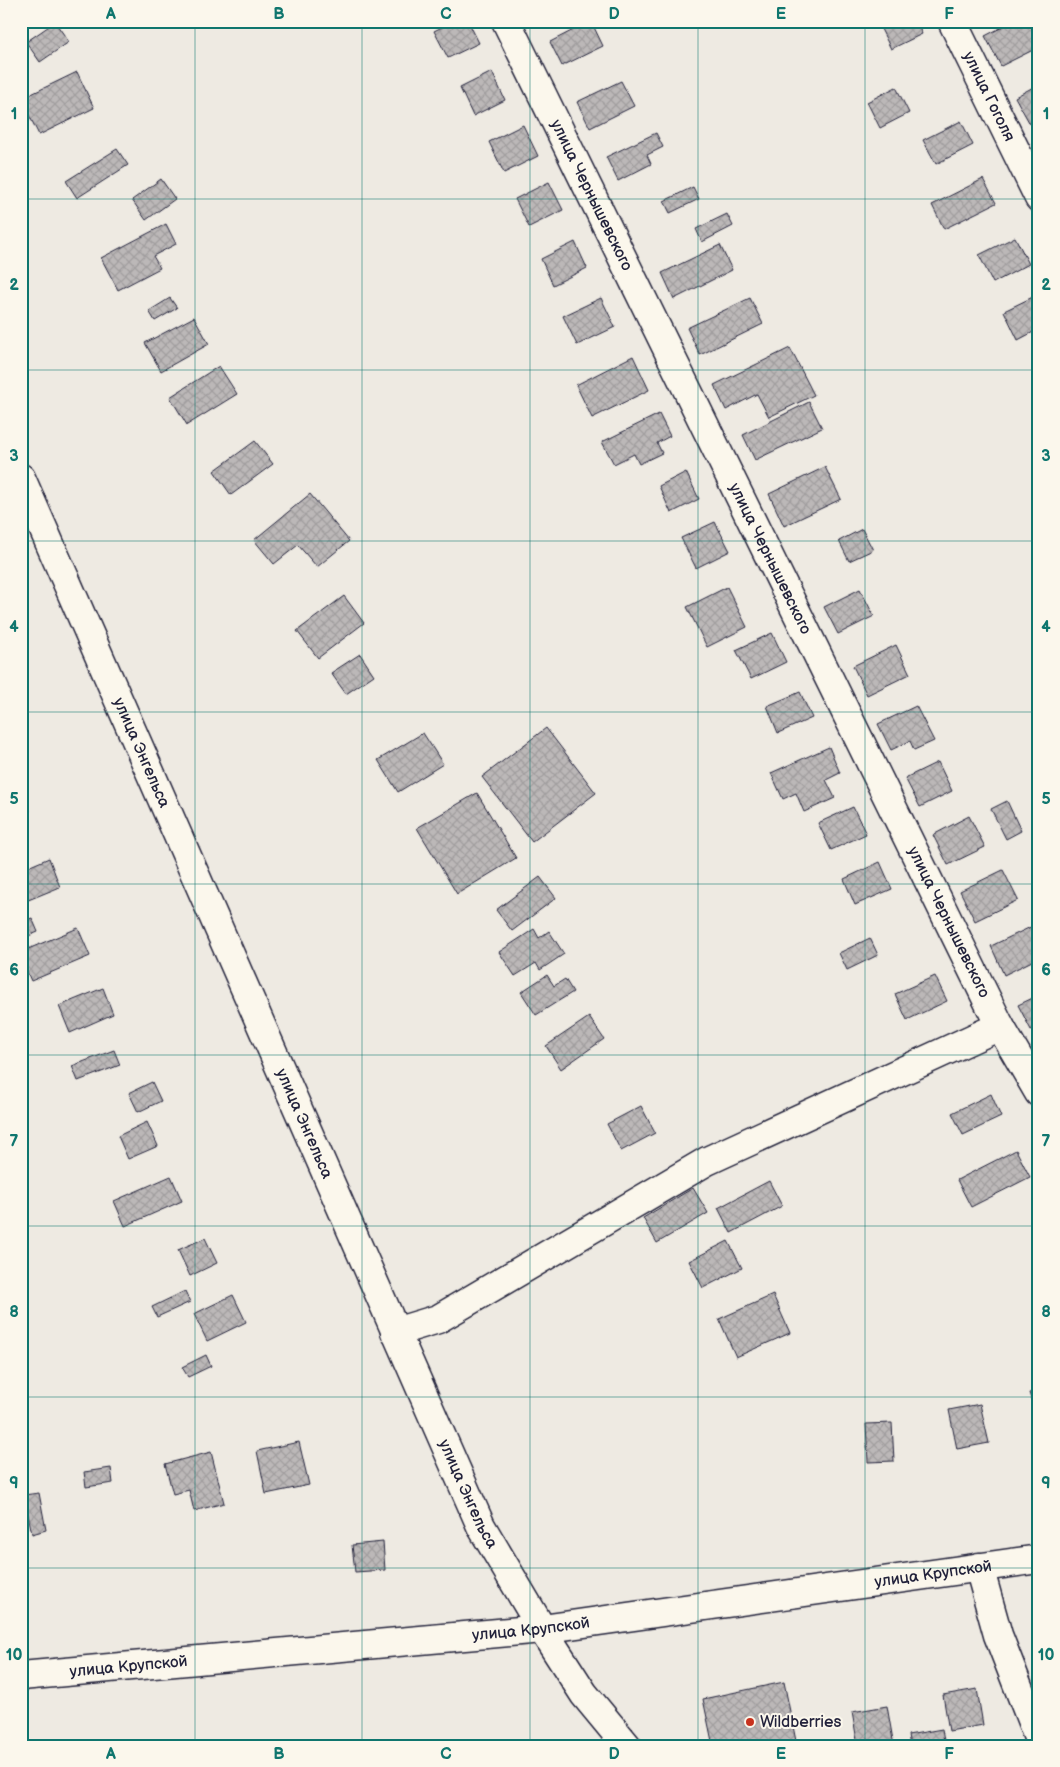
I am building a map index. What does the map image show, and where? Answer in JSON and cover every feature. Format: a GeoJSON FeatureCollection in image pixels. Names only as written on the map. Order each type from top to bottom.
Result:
{"type":"FeatureCollection","features":[{"type":"Feature","properties":{"kind":"street","name":"улица Чернышевского"},"geometry":{"type":"LineString","coordinates":[[506,21],[1000,1026],[1039,1093]]}},
{"type":"Feature","properties":{"kind":"street","name":"улица Гоголя"},"geometry":{"type":"LineString","coordinates":[[952,21],[1039,198]]}},
{"type":"Feature","properties":{"kind":"street","name":"улица Энгельса"},"geometry":{"type":"LineString","coordinates":[[21,478],[481,1526],[542,1630],[584,1694],[627,1746]]}},
{"type":"Feature","properties":{"kind":"street"},"geometry":{"type":"LineString","coordinates":[[395,1332],[438,1319],[707,1161],[1000,1026]]}},
{"type":"Feature","properties":{"kind":"street","name":"улица Крупской"},"geometry":{"type":"LineString","coordinates":[[21,1676],[542,1630],[1039,1560]]}},
{"type":"Feature","properties":{"kind":"street"},"geometry":{"type":"LineString","coordinates":[[979,1567],[998,1635],[1039,1740]]}},
{"type":"Feature","properties":{"kind":"building"},"geometry":{"type":"Polygon","coordinates":[[[454,21],[468,21],[479,43],[448,58],[434,31],[454,21]]]}},
{"type":"Feature","properties":{"kind":"building"},"geometry":{"type":"Polygon","coordinates":[[[591,21],[603,46],[562,66],[550,42],[591,21]]]}},
{"type":"Feature","properties":{"kind":"building"},"geometry":{"type":"Polygon","coordinates":[[[877,21],[916,21],[922,34],[891,49],[877,21]]]}},
{"type":"Feature","properties":{"kind":"building"},"geometry":{"type":"Polygon","coordinates":[[[1014,21],[1039,21],[1039,47],[1001,66],[985,36],[1014,21]]]}},
{"type":"Feature","properties":{"kind":"building"},"geometry":{"type":"Polygon","coordinates":[[[55,22],[69,42],[40,62],[26,42],[55,22]]]}},
{"type":"Feature","properties":{"kind":"building"},"geometry":{"type":"Polygon","coordinates":[[[77,72],[94,108],[39,135],[21,99],[77,72]]]}},
{"type":"Feature","properties":{"kind":"building"},"geometry":{"type":"Polygon","coordinates":[[[492,72],[505,100],[473,116],[460,88],[492,72]]]}},
{"type":"Feature","properties":{"kind":"building"},"geometry":{"type":"Polygon","coordinates":[[[621,81],[634,106],[590,128],[577,102],[621,81]]]}},
{"type":"Feature","properties":{"kind":"building"},"geometry":{"type":"Polygon","coordinates":[[[1039,84],[1039,119],[1030,124],[1015,97],[1039,84]]]}},
{"type":"Feature","properties":{"kind":"building"},"geometry":{"type":"Polygon","coordinates":[[[896,87],[909,113],[880,128],[867,102],[896,87]]]}},
{"type":"Feature","properties":{"kind":"building"},"geometry":{"type":"Polygon","coordinates":[[[961,121],[973,145],[936,164],[923,140],[961,121]]]}},
{"type":"Feature","properties":{"kind":"building"},"geometry":{"type":"Polygon","coordinates":[[[523,125],[538,156],[504,173],[489,142],[523,125]]]}},
{"type":"Feature","properties":{"kind":"building"},"geometry":{"type":"Polygon","coordinates":[[[656,133],[663,147],[647,155],[651,164],[618,181],[606,157],[656,133]]]}},
{"type":"Feature","properties":{"kind":"building"},"geometry":{"type":"Polygon","coordinates":[[[117,149],[128,165],[77,198],[66,181],[117,149]]]}},
{"type":"Feature","properties":{"kind":"building"},"geometry":{"type":"Polygon","coordinates":[[[161,179],[175,199],[146,220],[132,200],[161,179]]]}},
{"type":"Feature","properties":{"kind":"building"},"geometry":{"type":"Polygon","coordinates":[[[983,179],[996,203],[944,229],[932,205],[983,179]]]}},
{"type":"Feature","properties":{"kind":"building"},"geometry":{"type":"Polygon","coordinates":[[[549,182],[563,210],[529,227],[515,199],[549,182]]]}},
{"type":"Feature","properties":{"kind":"building"},"geometry":{"type":"Polygon","coordinates":[[[693,187],[699,199],[670,213],[664,201],[693,187]]]}},
{"type":"Feature","properties":{"kind":"building"},"geometry":{"type":"Polygon","coordinates":[[[727,214],[733,226],[702,242],[696,229],[727,214]]]}},
{"type":"Feature","properties":{"kind":"building"},"geometry":{"type":"Polygon","coordinates":[[[166,224],[176,244],[153,256],[160,268],[118,290],[101,258],[166,224]]]}},
{"type":"Feature","properties":{"kind":"building"},"geometry":{"type":"Polygon","coordinates":[[[1015,237],[1029,264],[993,283],[979,255],[1015,237]]]}},
{"type":"Feature","properties":{"kind":"building"},"geometry":{"type":"Polygon","coordinates":[[[575,242],[587,268],[553,285],[541,259],[575,242]]]}},
{"type":"Feature","properties":{"kind":"building"},"geometry":{"type":"Polygon","coordinates":[[[720,245],[732,270],[674,299],[662,273],[720,245]]]}},
{"type":"Feature","properties":{"kind":"building"},"geometry":{"type":"Polygon","coordinates":[[[1039,294],[1039,329],[1018,340],[1004,311],[1039,294]]]}},
{"type":"Feature","properties":{"kind":"building"},"geometry":{"type":"Polygon","coordinates":[[[170,298],[177,308],[155,321],[149,311],[170,298]]]}},
{"type":"Feature","properties":{"kind":"building"},"geometry":{"type":"Polygon","coordinates":[[[601,298],[615,327],[577,345],[563,316],[601,298]]]}},
{"type":"Feature","properties":{"kind":"building"},"geometry":{"type":"Polygon","coordinates":[[[750,298],[763,324],[700,355],[687,328],[750,298]]]}},
{"type":"Feature","properties":{"kind":"building"},"geometry":{"type":"Polygon","coordinates":[[[194,317],[209,344],[161,371],[145,343],[194,317]]]}},
{"type":"Feature","properties":{"kind":"building"},"geometry":{"type":"Polygon","coordinates":[[[790,348],[814,395],[769,417],[757,394],[726,410],[714,385],[790,348]]]}},
{"type":"Feature","properties":{"kind":"building"},"geometry":{"type":"Polygon","coordinates":[[[633,356],[649,390],[592,418],[576,385],[633,356]]]}},
{"type":"Feature","properties":{"kind":"building"},"geometry":{"type":"Polygon","coordinates":[[[219,366],[237,394],[187,425],[170,397],[219,366]]]}},
{"type":"Feature","properties":{"kind":"building"},"geometry":{"type":"Polygon","coordinates":[[[809,402],[822,428],[755,460],[743,435],[809,402]]]}},
{"type":"Feature","properties":{"kind":"building"},"geometry":{"type":"Polygon","coordinates":[[[659,414],[670,436],[657,443],[662,453],[639,464],[634,454],[614,464],[602,442],[659,414]]]}},
{"type":"Feature","properties":{"kind":"building"},"geometry":{"type":"Polygon","coordinates":[[[255,441],[273,464],[231,495],[214,471],[255,441]]]}},
{"type":"Feature","properties":{"kind":"building"},"geometry":{"type":"Polygon","coordinates":[[[825,467],[841,499],[784,526],[769,494],[825,467]]]}},
{"type":"Feature","properties":{"kind":"building"},"geometry":{"type":"Polygon","coordinates":[[[686,472],[699,499],[671,513],[659,486],[686,472]]]}},
{"type":"Feature","properties":{"kind":"building"},"geometry":{"type":"Polygon","coordinates":[[[310,494],[349,541],[317,567],[298,545],[274,564],[254,540],[310,494]]]}},
{"type":"Feature","properties":{"kind":"building"},"geometry":{"type":"Polygon","coordinates":[[[715,522],[730,551],[696,568],[681,538],[715,522]]]}},
{"type":"Feature","properties":{"kind":"building"},"geometry":{"type":"Polygon","coordinates":[[[862,529],[873,550],[849,561],[839,541],[862,529]]]}},
{"type":"Feature","properties":{"kind":"building"},"geometry":{"type":"Polygon","coordinates":[[[727,587],[747,627],[707,647],[687,607],[727,587]]]}},
{"type":"Feature","properties":{"kind":"building"},"geometry":{"type":"Polygon","coordinates":[[[860,589],[874,616],[838,634],[824,607],[860,589]]]}},
{"type":"Feature","properties":{"kind":"building"},"geometry":{"type":"Polygon","coordinates":[[[344,596],[364,623],[318,658],[297,631],[344,596]]]}},
{"type":"Feature","properties":{"kind":"building"},"geometry":{"type":"Polygon","coordinates":[[[772,633],[786,662],[751,679],[736,650],[772,633]]]}},
{"type":"Feature","properties":{"kind":"building"},"geometry":{"type":"Polygon","coordinates":[[[896,645],[910,674],[867,695],[853,666],[896,645]]]}},
{"type":"Feature","properties":{"kind":"building"},"geometry":{"type":"Polygon","coordinates":[[[360,654],[374,675],[346,694],[331,673],[360,654]]]}},
{"type":"Feature","properties":{"kind":"building"},"geometry":{"type":"Polygon","coordinates":[[[800,692],[812,718],[778,733],[767,706],[800,692]]]}},
{"type":"Feature","properties":{"kind":"building"},"geometry":{"type":"Polygon","coordinates":[[[916,706],[934,741],[914,750],[910,741],[891,750],[878,724],[916,706]]]}},
{"type":"Feature","properties":{"kind":"building"},"geometry":{"type":"Polygon","coordinates":[[[546,728],[596,793],[532,842],[482,777],[546,728]]]}},
{"type":"Feature","properties":{"kind":"building"},"geometry":{"type":"Polygon","coordinates":[[[423,733],[443,764],[398,792],[378,760],[423,733]]]}},
{"type":"Feature","properties":{"kind":"building"},"geometry":{"type":"Polygon","coordinates":[[[829,747],[840,773],[826,780],[835,798],[804,812],[796,793],[783,799],[771,773],[829,747]]]}},
{"type":"Feature","properties":{"kind":"building"},"geometry":{"type":"Polygon","coordinates":[[[938,762],[952,791],[920,807],[905,778],[938,762]]]}},
{"type":"Feature","properties":{"kind":"building"},"geometry":{"type":"Polygon","coordinates":[[[477,793],[516,858],[457,894],[417,828],[477,793]]]}},
{"type":"Feature","properties":{"kind":"building"},"geometry":{"type":"Polygon","coordinates":[[[23,797],[30,811],[21,815],[21,798],[23,797]]]}},
{"type":"Feature","properties":{"kind":"building"},"geometry":{"type":"Polygon","coordinates":[[[1007,801],[1021,831],[1006,839],[991,809],[1007,801]]]}},
{"type":"Feature","properties":{"kind":"building"},"geometry":{"type":"Polygon","coordinates":[[[853,807],[866,834],[831,850],[818,823],[853,807]]]}},
{"type":"Feature","properties":{"kind":"building"},"geometry":{"type":"Polygon","coordinates":[[[969,816],[985,847],[948,865],[933,835],[969,816]]]}},
{"type":"Feature","properties":{"kind":"building"},"geometry":{"type":"Polygon","coordinates":[[[49,858],[60,887],[21,903],[21,870],[49,858]]]}},
{"type":"Feature","properties":{"kind":"building"},"geometry":{"type":"Polygon","coordinates":[[[880,862],[892,889],[855,905],[844,879],[880,862]]]}},
{"type":"Feature","properties":{"kind":"building"},"geometry":{"type":"Polygon","coordinates":[[[1003,870],[1018,900],[975,921],[960,891],[1003,870]]]}},
{"type":"Feature","properties":{"kind":"building"},"geometry":{"type":"Polygon","coordinates":[[[540,877],[556,898],[512,931],[496,910],[540,877]]]}},
{"type":"Feature","properties":{"kind":"building"},"geometry":{"type":"Polygon","coordinates":[[[32,918],[38,932],[21,939],[21,922],[32,918]]]}},
{"type":"Feature","properties":{"kind":"building"},"geometry":{"type":"Polygon","coordinates":[[[1039,923],[1039,944],[1033,947],[1038,958],[1004,975],[991,946],[1039,923]]]}},
{"type":"Feature","properties":{"kind":"building"},"geometry":{"type":"Polygon","coordinates":[[[78,928],[90,956],[31,981],[21,958],[21,952],[78,928]]]}},
{"type":"Feature","properties":{"kind":"building"},"geometry":{"type":"Polygon","coordinates":[[[534,929],[539,938],[549,931],[564,954],[540,970],[536,963],[515,976],[499,952],[534,929]]]}},
{"type":"Feature","properties":{"kind":"building"},"geometry":{"type":"Polygon","coordinates":[[[870,938],[878,955],[847,970],[839,953],[870,938]]]}},
{"type":"Feature","properties":{"kind":"building"},"geometry":{"type":"Polygon","coordinates":[[[547,975],[554,986],[565,979],[573,992],[536,1015],[521,992],[547,975]]]}},
{"type":"Feature","properties":{"kind":"building"},"geometry":{"type":"Polygon","coordinates":[[[935,976],[947,1001],[907,1020],[895,994],[935,976]]]}},
{"type":"Feature","properties":{"kind":"building"},"geometry":{"type":"Polygon","coordinates":[[[103,988],[113,1014],[70,1033],[59,1006],[103,988]]]}},
{"type":"Feature","properties":{"kind":"building"},"geometry":{"type":"Polygon","coordinates":[[[1039,995],[1039,1026],[1031,1030],[1018,1005],[1039,995]]]}},
{"type":"Feature","properties":{"kind":"building"},"geometry":{"type":"Polygon","coordinates":[[[589,1017],[604,1039],[561,1069],[546,1046],[589,1017]]]}},
{"type":"Feature","properties":{"kind":"building"},"geometry":{"type":"Polygon","coordinates":[[[114,1050],[120,1065],[78,1081],[72,1066],[114,1050]]]}},
{"type":"Feature","properties":{"kind":"building"},"geometry":{"type":"Polygon","coordinates":[[[152,1082],[161,1101],[138,1112],[129,1093],[152,1082]]]}},
{"type":"Feature","properties":{"kind":"building"},"geometry":{"type":"Polygon","coordinates":[[[991,1094],[1001,1117],[963,1135],[952,1113],[991,1094]]]}},
{"type":"Feature","properties":{"kind":"building"},"geometry":{"type":"Polygon","coordinates":[[[641,1106],[655,1133],[621,1151],[607,1124],[641,1106]]]}},
{"type":"Feature","properties":{"kind":"building"},"geometry":{"type":"Polygon","coordinates":[[[147,1122],[158,1146],[128,1159],[118,1136],[147,1122]]]}},
{"type":"Feature","properties":{"kind":"building"},"geometry":{"type":"Polygon","coordinates":[[[1016,1150],[1030,1177],[971,1207],[957,1180],[1016,1150]]]}},
{"type":"Feature","properties":{"kind":"building"},"geometry":{"type":"Polygon","coordinates":[[[171,1176],[182,1201],[125,1226],[114,1201],[171,1176]]]}},
{"type":"Feature","properties":{"kind":"building"},"geometry":{"type":"Polygon","coordinates":[[[769,1181],[782,1206],[731,1233],[718,1208],[769,1181]]]}},
{"type":"Feature","properties":{"kind":"building"},"geometry":{"type":"Polygon","coordinates":[[[693,1188],[708,1213],[657,1243],[643,1218],[693,1188]]]}},
{"type":"Feature","properties":{"kind":"building"},"geometry":{"type":"Polygon","coordinates":[[[205,1238],[217,1263],[190,1276],[178,1250],[205,1238]]]}},
{"type":"Feature","properties":{"kind":"building"},"geometry":{"type":"Polygon","coordinates":[[[728,1241],[742,1268],[703,1288],[689,1261],[728,1241]]]}},
{"type":"Feature","properties":{"kind":"building"},"geometry":{"type":"Polygon","coordinates":[[[185,1291],[190,1302],[157,1317],[152,1307],[185,1291]]]}},
{"type":"Feature","properties":{"kind":"building"},"geometry":{"type":"Polygon","coordinates":[[[233,1295],[246,1322],[207,1341],[194,1314],[233,1295]]]}},
{"type":"Feature","properties":{"kind":"building"},"geometry":{"type":"Polygon","coordinates":[[[773,1295],[790,1333],[736,1357],[719,1319],[773,1295]]]}},
{"type":"Feature","properties":{"kind":"building"},"geometry":{"type":"Polygon","coordinates":[[[206,1355],[211,1366],[188,1377],[182,1367],[206,1355]]]}},
{"type":"Feature","properties":{"kind":"building"},"geometry":{"type":"Polygon","coordinates":[[[1039,1390],[1039,1423],[1029,1393],[1039,1390]]]}},
{"type":"Feature","properties":{"kind":"building"},"geometry":{"type":"Polygon","coordinates":[[[980,1404],[989,1443],[957,1449],[949,1410],[980,1404]]]}},
{"type":"Feature","properties":{"kind":"building"},"geometry":{"type":"Polygon","coordinates":[[[892,1423],[894,1461],[868,1462],[866,1424],[892,1423]]]}},
{"type":"Feature","properties":{"kind":"building"},"geometry":{"type":"Polygon","coordinates":[[[299,1442],[309,1485],[266,1494],[257,1451],[299,1442]]]}},
{"type":"Feature","properties":{"kind":"building"},"geometry":{"type":"Polygon","coordinates":[[[211,1452],[224,1503],[194,1511],[189,1490],[173,1494],[165,1464],[211,1452]]]}},
{"type":"Feature","properties":{"kind":"building"},"geometry":{"type":"Polygon","coordinates":[[[111,1468],[113,1483],[86,1487],[84,1472],[111,1468]]]}},
{"type":"Feature","properties":{"kind":"building"},"geometry":{"type":"Polygon","coordinates":[[[39,1493],[46,1530],[32,1534],[24,1495],[39,1493]]]}},
{"type":"Feature","properties":{"kind":"building"},"geometry":{"type":"Polygon","coordinates":[[[383,1542],[385,1570],[355,1572],[352,1545],[383,1542]]]}},
{"type":"Feature","properties":{"kind":"building","name":"Wildberries"},"geometry":{"type":"Polygon","coordinates":[[[784,1682],[797,1746],[713,1746],[703,1699],[784,1682]]]}},
{"type":"Feature","properties":{"kind":"building"},"geometry":{"type":"Polygon","coordinates":[[[977,1689],[983,1725],[949,1731],[943,1695],[977,1689]]]}},
{"type":"Feature","properties":{"kind":"building"},"geometry":{"type":"Polygon","coordinates":[[[887,1706],[894,1746],[858,1746],[852,1712],[887,1706]]]}},
{"type":"Feature","properties":{"kind":"building"},"geometry":{"type":"Polygon","coordinates":[[[942,1729],[945,1746],[910,1746],[908,1735],[942,1729]]]}},
{"type":"Feature","properties":{"kind":"building"},"geometry":{"type":"Polygon","coordinates":[[[408,1743],[408,1746],[381,1746],[408,1743]]]}},
{"type":"Feature","properties":{"kind":"place","name":"Wildberries"},"geometry":{"type":"Point","coordinates":[750,1722]}}]}
